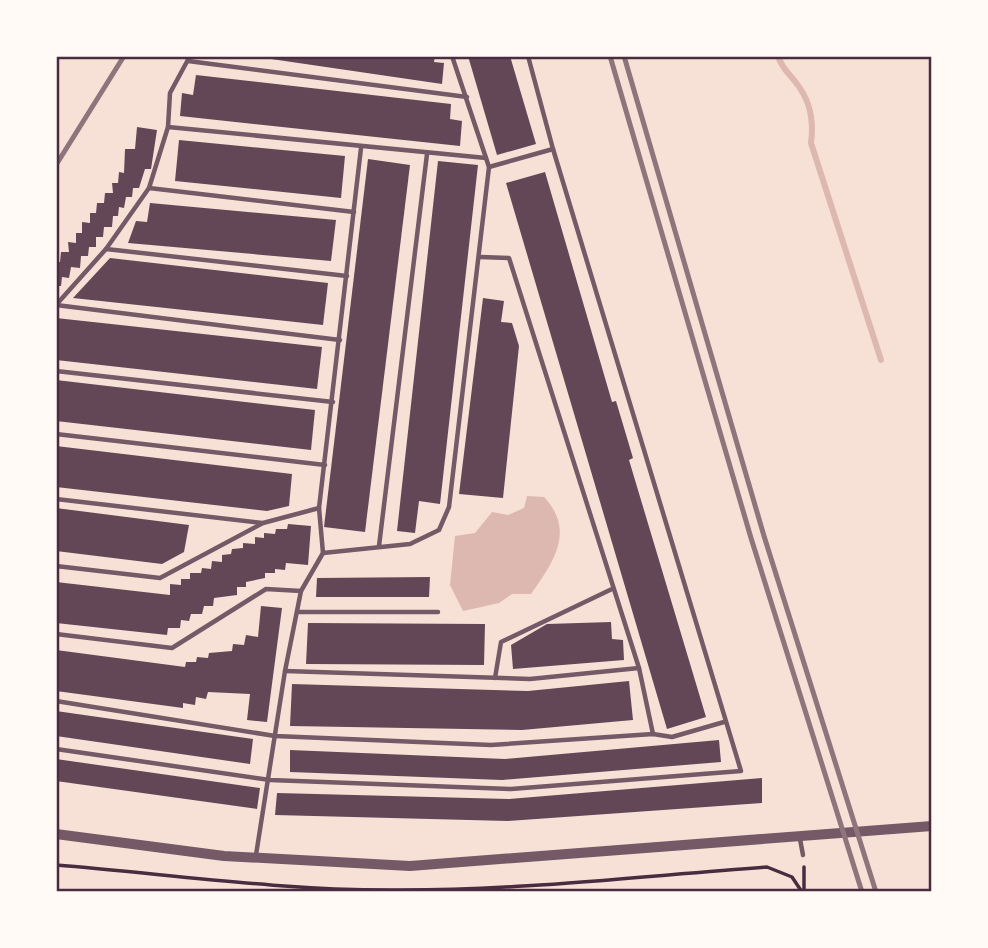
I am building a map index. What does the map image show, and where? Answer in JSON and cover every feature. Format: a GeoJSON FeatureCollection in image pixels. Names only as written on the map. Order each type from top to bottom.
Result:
{"type":"FeatureCollection","features":[{"type":"Feature","properties":{"kind":"street"},"geometry":{"type":"LineString","coordinates":[[56,834],[79,839],[256,859],[350,865],[468,864],[932,827]]}},
{"type":"Feature","properties":{"kind":"street"},"geometry":{"type":"LineString","coordinates":[[56,841],[79,839]]}},
{"type":"Feature","properties":{"kind":"lane"},"geometry":{"type":"LineString","coordinates":[[323,553],[410,544],[439,530],[449,507],[489,167],[453,56]]}},
{"type":"Feature","properties":{"kind":"lane"},"geometry":{"type":"LineString","coordinates":[[56,749],[270,780],[511,789],[741,771],[553,149],[528,56]]}},
{"type":"Feature","properties":{"kind":"lane"},"geometry":{"type":"LineString","coordinates":[[56,305],[106,249],[149,188],[168,127],[170,93],[189,58],[467,97]]}},
{"type":"Feature","properties":{"kind":"lane"},"geometry":{"type":"LineString","coordinates":[[168,127],[486,158]]}},
{"type":"Feature","properties":{"kind":"lane"},"geometry":{"type":"LineString","coordinates":[[256,859],[285,671],[299,612],[301,591],[323,553],[319,508],[362,148]]}},
{"type":"Feature","properties":{"kind":"lane"},"geometry":{"type":"LineString","coordinates":[[489,167],[553,149]]}},
{"type":"Feature","properties":{"kind":"lane"},"geometry":{"type":"LineString","coordinates":[[379,546],[427,154]]}},
{"type":"Feature","properties":{"kind":"lane"},"geometry":{"type":"LineString","coordinates":[[149,188],[354,212]]}},
{"type":"Feature","properties":{"kind":"lane"},"geometry":{"type":"LineString","coordinates":[[106,249],[347,276]]}},
{"type":"Feature","properties":{"kind":"lane"},"geometry":{"type":"LineString","coordinates":[[480,257],[509,258],[639,668],[653,734]]}},
{"type":"Feature","properties":{"kind":"lane"},"geometry":{"type":"LineString","coordinates":[[56,305],[340,340]]}},
{"type":"Feature","properties":{"kind":"lane"},"geometry":{"type":"LineString","coordinates":[[56,371],[332,402]]}},
{"type":"Feature","properties":{"kind":"lane"},"geometry":{"type":"LineString","coordinates":[[56,434],[325,465]]}},
{"type":"Feature","properties":{"kind":"lane"},"geometry":{"type":"LineString","coordinates":[[56,499],[263,523]]}},
{"type":"Feature","properties":{"kind":"lane"},"geometry":{"type":"LineString","coordinates":[[56,566],[160,578],[263,523],[319,508]]}},
{"type":"Feature","properties":{"kind":"lane"},"geometry":{"type":"LineString","coordinates":[[56,634],[172,648],[266,589],[301,591]]}},
{"type":"Feature","properties":{"kind":"lane"},"geometry":{"type":"LineString","coordinates":[[495,678],[501,642],[612,589]]}},
{"type":"Feature","properties":{"kind":"lane"},"geometry":{"type":"LineString","coordinates":[[299,612],[438,611]]}},
{"type":"Feature","properties":{"kind":"lane"},"geometry":{"type":"LineString","coordinates":[[285,671],[530,679],[639,668]]}},
{"type":"Feature","properties":{"kind":"lane"},"geometry":{"type":"LineString","coordinates":[[56,701],[275,736],[491,745],[653,734],[672,737],[724,722]]}},
{"type":"Feature","properties":{"kind":"lane"},"geometry":{"type":"LineString","coordinates":[[800,838],[803,855]]}},
{"type":"Feature","properties":{"kind":"path"},"geometry":{"type":"LineString","coordinates":[[803,855],[804,892]]}},
{"type":"Feature","properties":{"kind":"shaded area"},"geometry":{"type":"Polygon","coordinates":[[[527,496],[544,497],[559,522],[558,547],[547,571],[531,594],[512,594],[499,603],[463,611],[450,585],[455,536],[475,533],[492,512],[508,515],[524,508],[527,496]]]}},
{"type":"Feature","properties":{"kind":"building"},"geometry":{"type":"Polygon","coordinates":[[[250,56],[435,56],[434,62],[444,63],[442,84],[250,56]]]}},
{"type":"Feature","properties":{"kind":"building"},"geometry":{"type":"Polygon","coordinates":[[[468,56],[510,56],[536,144],[497,155],[468,56]]]}},
{"type":"Feature","properties":{"kind":"building"},"geometry":{"type":"Polygon","coordinates":[[[196,75],[451,104],[450,119],[462,121],[460,146],[180,116],[182,93],[193,95],[196,75]]]}},
{"type":"Feature","properties":{"kind":"building"},"geometry":{"type":"Polygon","coordinates":[[[137,127],[157,130],[151,169],[145,169],[139,188],[133,188],[132,197],[126,197],[124,208],[119,207],[118,216],[113,216],[112,227],[104,227],[103,237],[96,237],[96,247],[89,247],[88,256],[81,256],[80,268],[71,267],[69,278],[62,277],[61,286],[56,286],[56,262],[60,262],[61,252],[69,252],[68,242],[76,243],[76,233],[82,233],[82,222],[90,223],[90,213],[96,213],[97,203],[104,203],[105,193],[113,193],[112,183],[118,183],[119,172],[124,173],[125,149],[135,149],[137,127]]]}},
{"type":"Feature","properties":{"kind":"building"},"geometry":{"type":"Polygon","coordinates":[[[179,140],[345,156],[341,198],[175,181],[179,140]]]}},
{"type":"Feature","properties":{"kind":"building"},"geometry":{"type":"Polygon","coordinates":[[[368,159],[410,165],[365,532],[324,527],[368,159]]]}},
{"type":"Feature","properties":{"kind":"building"},"geometry":{"type":"Polygon","coordinates":[[[438,161],[478,165],[440,504],[419,501],[415,533],[397,531],[438,161]]]}},
{"type":"Feature","properties":{"kind":"building"},"geometry":{"type":"Polygon","coordinates":[[[545,172],[612,402],[616,401],[633,458],[629,460],[706,717],[667,729],[506,183],[545,172]]]}},
{"type":"Feature","properties":{"kind":"building"},"geometry":{"type":"Polygon","coordinates":[[[150,203],[336,220],[331,261],[128,243],[136,221],[147,222],[150,203]]]}},
{"type":"Feature","properties":{"kind":"building"},"geometry":{"type":"Polygon","coordinates":[[[110,258],[328,283],[323,325],[73,298],[110,258]]]}},
{"type":"Feature","properties":{"kind":"building"},"geometry":{"type":"Polygon","coordinates":[[[483,298],[504,301],[501,322],[512,323],[519,346],[503,498],[459,494],[483,298]]]}},
{"type":"Feature","properties":{"kind":"building"},"geometry":{"type":"Polygon","coordinates":[[[56,318],[322,347],[317,389],[56,360],[56,318]]]}},
{"type":"Feature","properties":{"kind":"building"},"geometry":{"type":"Polygon","coordinates":[[[56,380],[315,410],[311,450],[56,421],[56,380]]]}},
{"type":"Feature","properties":{"kind":"building"},"geometry":{"type":"Polygon","coordinates":[[[56,446],[292,474],[289,506],[267,511],[56,487],[56,446]]]}},
{"type":"Feature","properties":{"kind":"building"},"geometry":{"type":"Polygon","coordinates":[[[56,508],[189,525],[184,552],[162,564],[56,551],[56,508]]]}},
{"type":"Feature","properties":{"kind":"building"},"geometry":{"type":"Polygon","coordinates":[[[288,524],[311,526],[308,565],[286,563],[285,570],[275,569],[275,573],[265,573],[265,578],[246,582],[246,587],[237,587],[237,595],[214,598],[213,606],[204,606],[202,614],[191,614],[189,621],[181,620],[180,628],[168,628],[167,635],[56,623],[56,582],[170,595],[170,584],[181,585],[181,579],[190,579],[190,573],[201,573],[202,568],[211,569],[212,561],[222,562],[222,555],[231,554],[232,549],[243,548],[243,543],[255,544],[255,537],[264,538],[264,533],[275,534],[276,529],[287,529],[288,524]]]}},
{"type":"Feature","properties":{"kind":"building"},"geometry":{"type":"Polygon","coordinates":[[[430,577],[429,597],[316,597],[317,578],[430,577]]]}},
{"type":"Feature","properties":{"kind":"building"},"geometry":{"type":"Polygon","coordinates":[[[261,606],[282,608],[267,722],[247,720],[250,694],[208,692],[206,699],[196,697],[195,705],[183,703],[183,708],[56,691],[56,650],[185,667],[186,662],[196,662],[197,657],[208,658],[209,653],[232,651],[233,644],[244,645],[246,635],[258,637],[261,606]]]}},
{"type":"Feature","properties":{"kind":"building"},"geometry":{"type":"Polygon","coordinates":[[[611,622],[612,639],[623,640],[624,660],[513,669],[511,645],[547,624],[611,622]]]}},
{"type":"Feature","properties":{"kind":"building"},"geometry":{"type":"Polygon","coordinates":[[[308,623],[485,624],[484,665],[306,664],[308,623]]]}},
{"type":"Feature","properties":{"kind":"building"},"geometry":{"type":"Polygon","coordinates":[[[629,681],[633,720],[522,730],[290,726],[292,684],[528,691],[629,681]]]}},
{"type":"Feature","properties":{"kind":"building"},"geometry":{"type":"Polygon","coordinates":[[[56,711],[253,739],[250,764],[56,736],[56,711]]]}},
{"type":"Feature","properties":{"kind":"building"},"geometry":{"type":"Polygon","coordinates":[[[719,740],[721,762],[502,780],[290,772],[290,750],[505,759],[719,740]]]}},
{"type":"Feature","properties":{"kind":"building"},"geometry":{"type":"Polygon","coordinates":[[[56,759],[260,788],[257,809],[56,781],[56,759]]]}},
{"type":"Feature","properties":{"kind":"building"},"geometry":{"type":"Polygon","coordinates":[[[762,778],[762,803],[508,821],[275,815],[277,793],[509,799],[762,778]]]}},
{"type":"Feature","properties":{"kind":"waterway"},"geometry":{"type":"LineString","coordinates":[[778,56],[802,91],[808,105],[812,119],[811,143],[881,360]]}},
{"type":"Feature","properties":{"kind":"railway"},"geometry":{"type":"LineString","coordinates":[[56,165],[124,56]]}},
{"type":"Feature","properties":{"kind":"railway"},"geometry":{"type":"LineString","coordinates":[[610,56],[751,538],[862,892]]}},
{"type":"Feature","properties":{"kind":"railway"},"geometry":{"type":"LineString","coordinates":[[624,56],[764,536],[876,892]]}}]}
